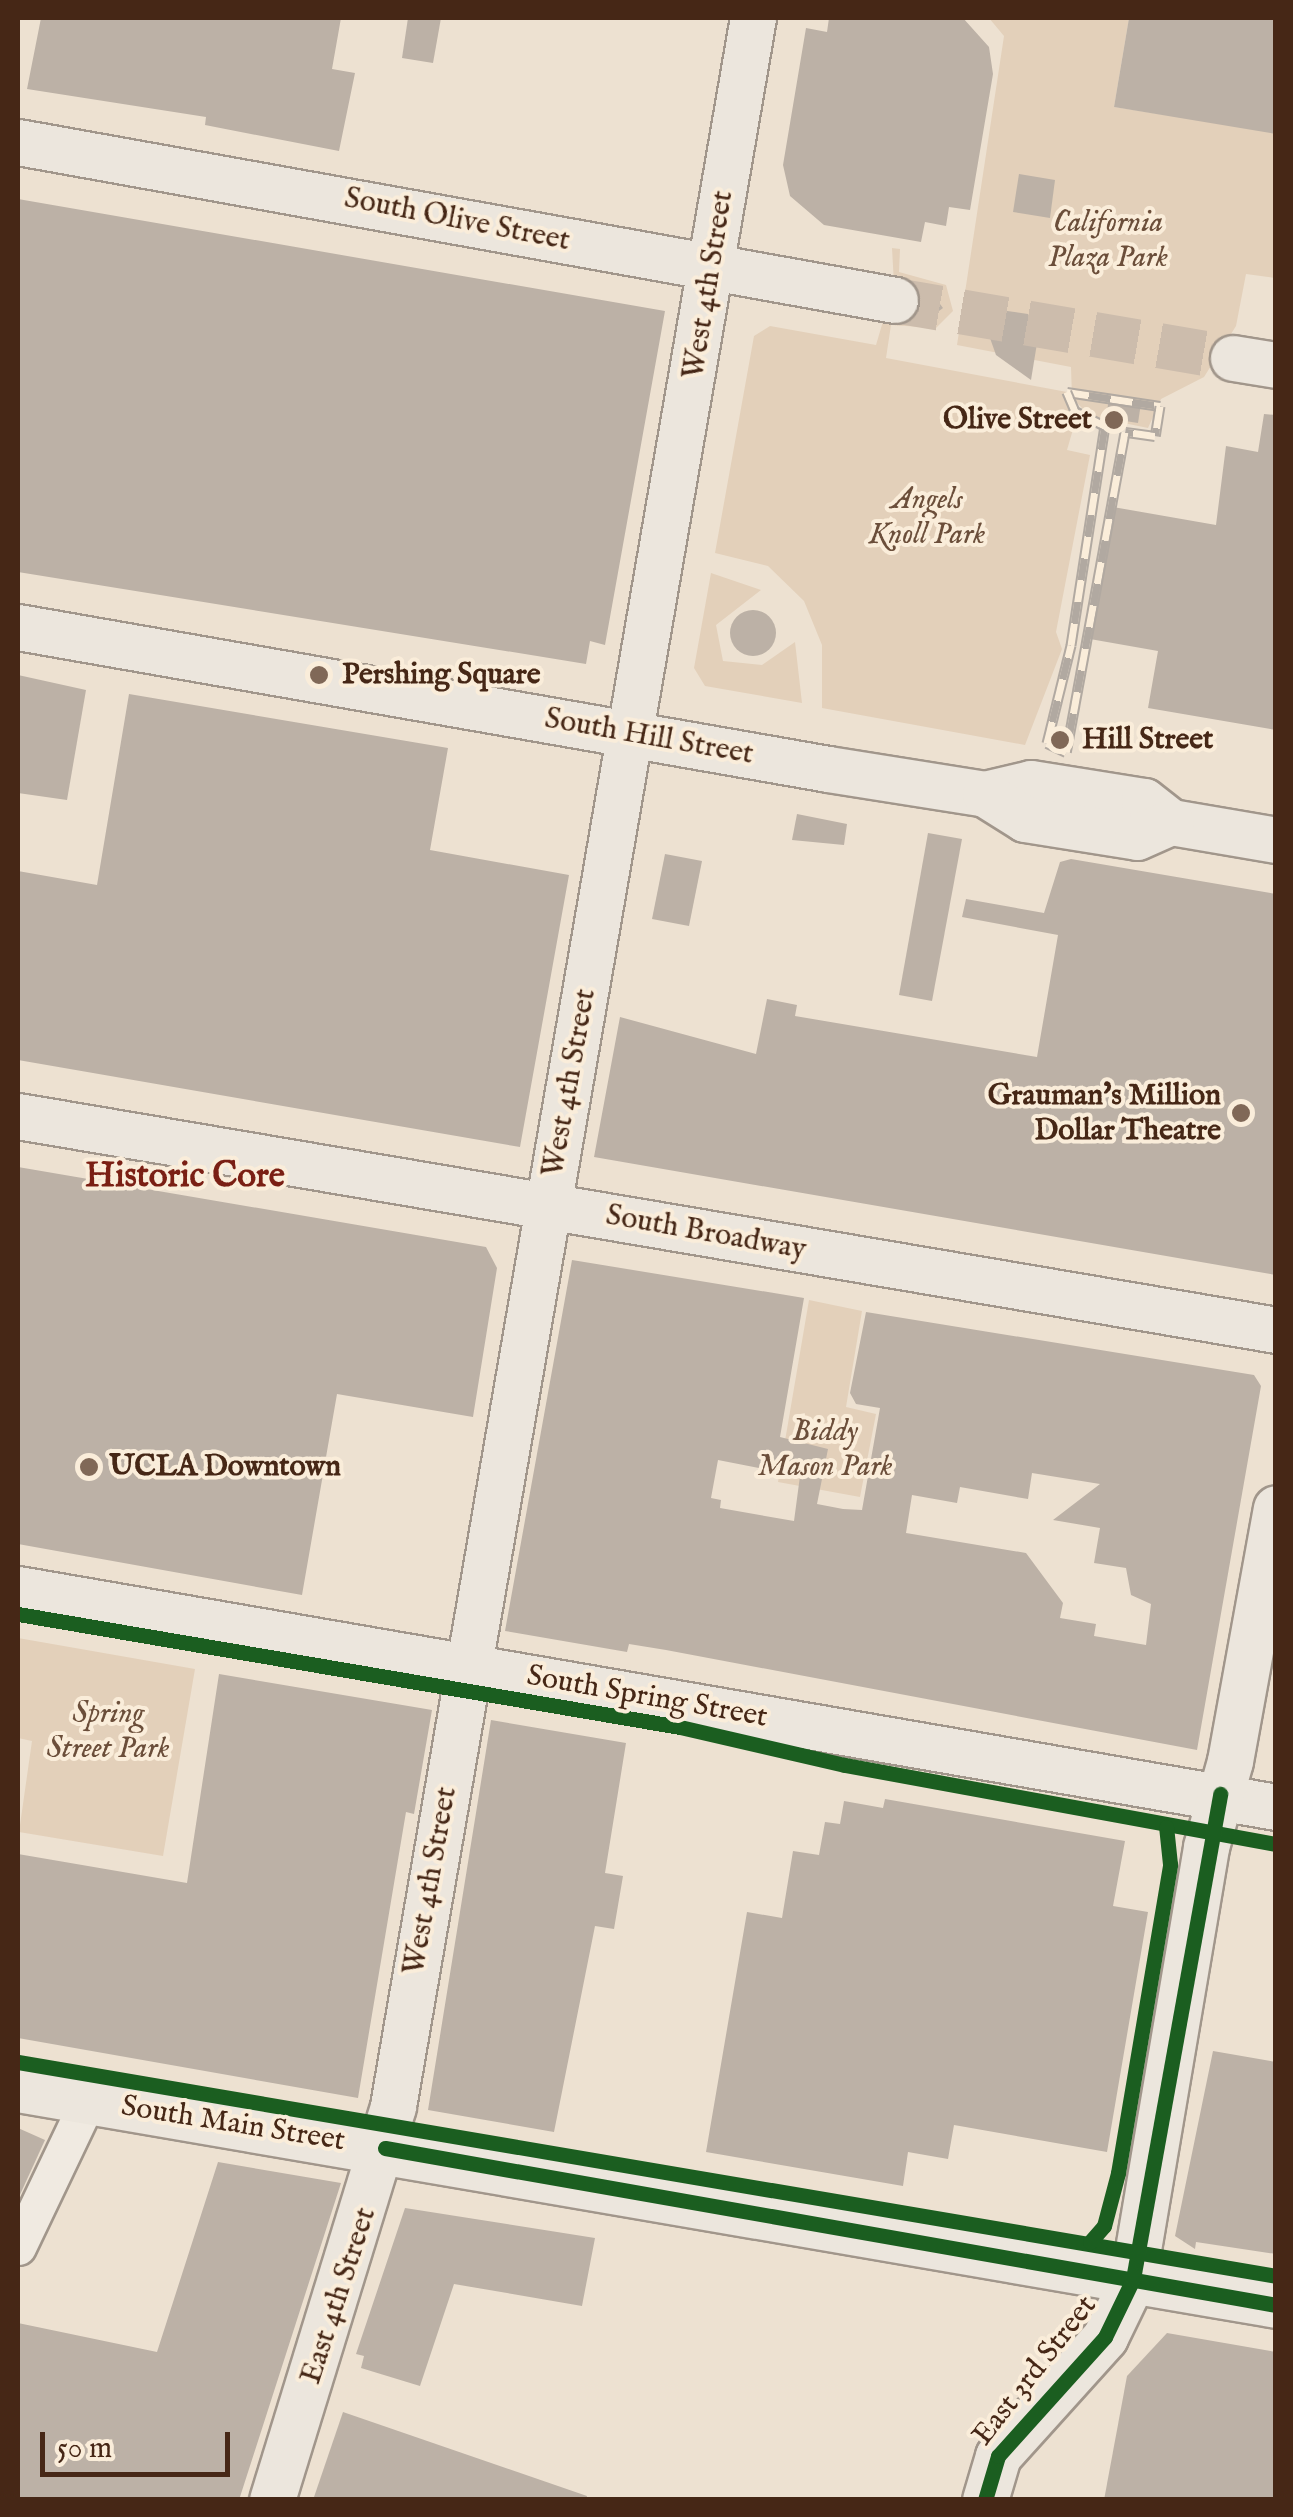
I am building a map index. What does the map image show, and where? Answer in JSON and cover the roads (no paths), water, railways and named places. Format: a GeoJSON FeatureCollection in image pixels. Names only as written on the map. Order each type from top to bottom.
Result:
{"type":"FeatureCollection","features":[{"type":"Feature","properties":{"kind":"main road","name":"West 4th Street"},"geometry":{"type":"LineString","coordinates":[[385,2148],[633,732],[753,18]]}},
{"type":"Feature","properties":{"kind":"main road","name":"South Olive Street"},"geometry":{"type":"LineString","coordinates":[[18,142],[896,300]]}},
{"type":"Feature","properties":{"kind":"main road","name":"South Hill Street"},"geometry":{"type":"LineString","coordinates":[[18,627],[985,794],[1046,785],[1144,800],[1171,822],[1276,840]]}},
{"type":"Feature","properties":{"kind":"main road","name":"South Broadway"},"geometry":{"type":"LineString","coordinates":[[18,1116],[1276,1330]]}},
{"type":"Feature","properties":{"kind":"main road","name":"East 3rd Street"},"geometry":{"type":"LineString","coordinates":[[984,2500],[998,2456],[1105,2337],[1134,2278],[1220,1794],[1276,1508]]}},
{"type":"Feature","properties":{"kind":"main road","name":"South Spring Street"},"geometry":{"type":"LineString","coordinates":[[18,1589],[469,1663],[1276,1806]]}},
{"type":"Feature","properties":{"kind":"main road","name":"South Main Street"},"geometry":{"type":"LineString","coordinates":[[18,2090],[385,2148],[1276,2305]]}},
{"type":"Feature","properties":{"kind":"main road","name":"East 4th Street"},"geometry":{"type":"LineString","coordinates":[[272,2500],[385,2148]]}},
{"type":"Feature","properties":{"kind":"street"},"geometry":{"type":"LineString","coordinates":[[18,2246],[88,2100]]}},
{"type":"Feature","properties":{"kind":"tunnel"},"geometry":{"type":"LineString","coordinates":[[895,300],[1233,358]]}},
{"type":"Feature","properties":{"kind":"railway"},"geometry":{"type":"LineString","coordinates":[[1067,392],[1160,406],[1155,436],[1125,432],[1066,752],[1047,743],[1071,645],[1105,426],[1075,411],[1067,392]]}},
{"type":"Feature","properties":{"kind":"place","name":"Olive Street"},"geometry":{"type":"Point","coordinates":[1114,420]}},
{"type":"Feature","properties":{"kind":"place","name":"Pershing Square"},"geometry":{"type":"Point","coordinates":[319,675]}},
{"type":"Feature","properties":{"kind":"place","name":"Hill Street"},"geometry":{"type":"Point","coordinates":[1060,740]}},
{"type":"Feature","properties":{"kind":"place","name":"Grauman's Million Dollar Theatre"},"geometry":{"type":"Point","coordinates":[1241,1113]}},
{"type":"Feature","properties":{"kind":"place","name":"UCLA Downtown"},"geometry":{"type":"Point","coordinates":[89,1467]}},
{"type":"Feature","properties":{"kind":"district","name":"Historic Core"},"geometry":{"type":"Point","coordinates":[185,1177]}},
{"type":"Feature","properties":{"kind":"park label","name":"California Plaza Park"},"geometry":{"type":"Point","coordinates":[1108,240]}},
{"type":"Feature","properties":{"kind":"park label","name":"Angels Knoll Park"},"geometry":{"type":"Point","coordinates":[927,517]}},
{"type":"Feature","properties":{"kind":"park label","name":"Biddy Mason Park"},"geometry":{"type":"Point","coordinates":[825,1449]}},
{"type":"Feature","properties":{"kind":"park label","name":"Spring Street Park"},"geometry":{"type":"Point","coordinates":[108,1731]}}]}
